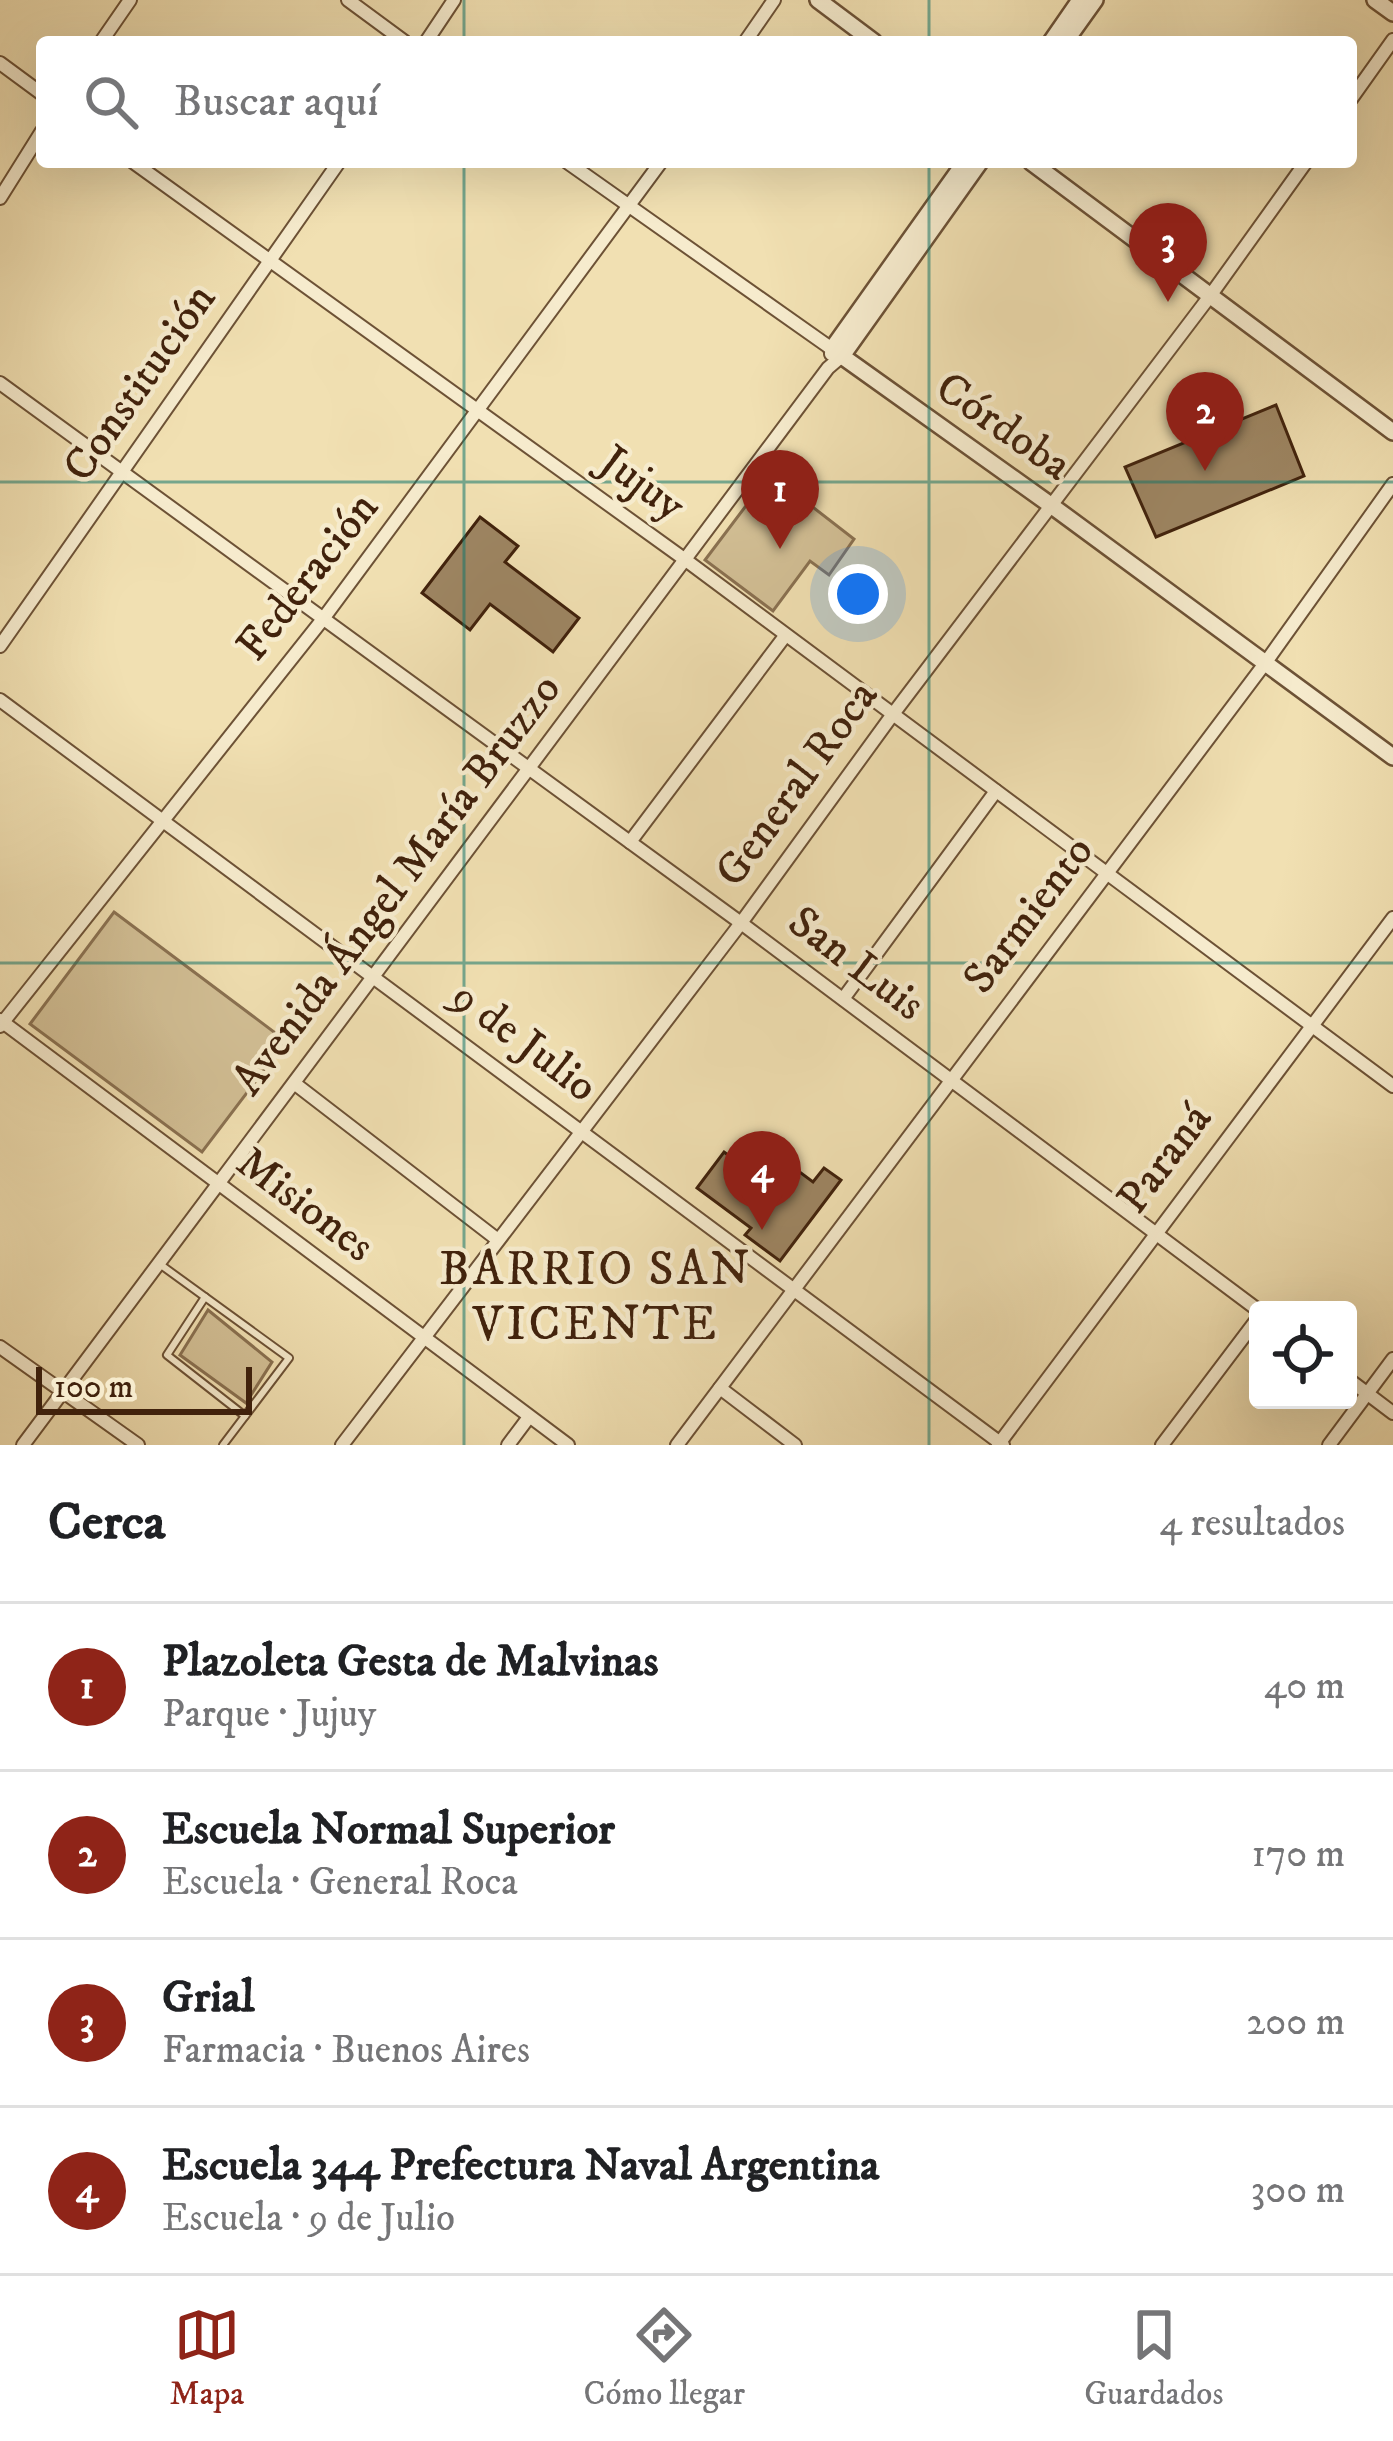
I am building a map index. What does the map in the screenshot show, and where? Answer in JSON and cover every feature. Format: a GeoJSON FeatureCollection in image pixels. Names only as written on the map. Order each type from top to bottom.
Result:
{"type":"FeatureCollection","features":[{"type":"Feature","properties":{"kind":"street"},"geometry":{"type":"LineString","coordinates":[[105,36],[130,0]]}},
{"type":"Feature","properties":{"kind":"street"},"geometry":{"type":"LineString","coordinates":[[348,0],[397,36]]}},
{"type":"Feature","properties":{"kind":"street"},"geometry":{"type":"LineString","coordinates":[[429,36],[454,0]]}},
{"type":"Feature","properties":{"kind":"street"},"geometry":{"type":"LineString","coordinates":[[749,36],[774,0]]}},
{"type":"Feature","properties":{"kind":"street"},"geometry":{"type":"LineString","coordinates":[[818,0],[866,36]]}},
{"type":"Feature","properties":{"kind":"street"},"geometry":{"type":"LineString","coordinates":[[1055,36],[1080,0]]}},
{"type":"Feature","properties":{"kind":"street"},"geometry":{"type":"LineString","coordinates":[[1069,36],[1095,0]]}},
{"type":"Feature","properties":{"kind":"street"},"geometry":{"type":"LineString","coordinates":[[1375,0],[1393,14]]}},
{"type":"Feature","properties":{"kind":"street"},"geometry":{"type":"LineString","coordinates":[[1357,91],[1393,40]]}},
{"type":"Feature","properties":{"kind":"street"},"geometry":{"type":"LineString","coordinates":[[0,63],[36,90]]}},
{"type":"Feature","properties":{"kind":"street"},"geometry":{"type":"LineString","coordinates":[[0,198],[36,141]]}},
{"type":"Feature","properties":{"kind":"street","name":"Jujuy"},"geometry":{"type":"LineString","coordinates":[[142,168],[687,561],[1393,1086]]}},
{"type":"Feature","properties":{"kind":"street","name":"Constitución"},"geometry":{"type":"LineString","coordinates":[[0,646],[336,168]]}},
{"type":"Feature","properties":{"kind":"street","name":"Córdoba"},"geometry":{"type":"LineString","coordinates":[[575,168],[1052,506],[1393,757]]}},
{"type":"Feature","properties":{"kind":"street","name":"Federación"},"geometry":{"type":"LineString","coordinates":[[1,1023],[323,619],[657,168]]}},
{"type":"Feature","properties":{"kind":"street","name":"Avenida Ángel María Bruzzo"},"geometry":{"type":"LineString","coordinates":[[23,1445],[687,561],[828,368],[961,168]]}},
{"type":"Feature","properties":{"kind":"street","name":"Avenida Ángel María Bruzzo"},"geometry":{"type":"LineString","coordinates":[[837,353],[976,168]]}},
{"type":"Feature","properties":{"kind":"street"},"geometry":{"type":"LineString","coordinates":[[1039,168],[1393,432]]}},
{"type":"Feature","properties":{"kind":"street","name":"General Roca"},"geometry":{"type":"LineString","coordinates":[[341,1445],[584,1131],[1302,168]]}},
{"type":"Feature","properties":{"kind":"street","name":"San Luis"},"geometry":{"type":"LineString","coordinates":[[0,383],[741,922],[1249,1307]]}},
{"type":"Feature","properties":{"kind":"street","name":"Sarmiento"},"geometry":{"type":"LineString","coordinates":[[676,1445],[1266,662],[1393,484]]}},
{"type":"Feature","properties":{"kind":"street"},"geometry":{"type":"LineString","coordinates":[[630,842],[785,636]]}},
{"type":"Feature","properties":{"kind":"street","name":"9 de Julio"},"geometry":{"type":"LineString","coordinates":[[0,700],[1000,1444]]}},
{"type":"Feature","properties":{"kind":"street"},"geometry":{"type":"LineString","coordinates":[[843,999],[996,791]]}},
{"type":"Feature","properties":{"kind":"street","name":"Paraná"},"geometry":{"type":"LineString","coordinates":[[1000,1444],[1393,918]]}},
{"type":"Feature","properties":{"kind":"street","name":"Misiones"},"geometry":{"type":"LineString","coordinates":[[1,1023],[568,1445]]}},
{"type":"Feature","properties":{"kind":"street"},"geometry":{"type":"LineString","coordinates":[[294,1083],[498,1240]]}},
{"type":"Feature","properties":{"kind":"street"},"geometry":{"type":"LineString","coordinates":[[1162,1445],[1249,1326]]}},
{"type":"Feature","properties":{"kind":"street"},"geometry":{"type":"LineString","coordinates":[[0,1347],[138,1445]]}},
{"type":"Feature","properties":{"kind":"street"},"geometry":{"type":"LineString","coordinates":[[1329,1445],[1393,1359]]}},
{"type":"Feature","properties":{"kind":"street"},"geometry":{"type":"LineString","coordinates":[[1357,1386],[1393,1413]]}},
{"type":"Feature","properties":{"kind":"street"},"geometry":{"type":"LineString","coordinates":[[720,1388],[794,1445]]}},
{"type":"Feature","properties":{"kind":"street"},"geometry":{"type":"LineString","coordinates":[[508,1445],[529,1417]]}},
{"type":"Feature","properties":{"kind":"lane"},"geometry":{"type":"LineString","coordinates":[[158,1262],[289,1358],[223,1445]]}},
{"type":"Feature","properties":{"kind":"lane"},"geometry":{"type":"LineString","coordinates":[[205,1297],[167,1355],[245,1416]]}},
{"type":"Feature","properties":{"kind":"shaded area"},"geometry":{"type":"Polygon","coordinates":[[[770,474],[854,539],[829,575],[810,561],[773,611],[705,560],[770,474]]]}},
{"type":"Feature","properties":{"kind":"shaded area"},"geometry":{"type":"Polygon","coordinates":[[[114,912],[286,1041],[202,1152],[30,1024],[114,912]]]}},
{"type":"Feature","properties":{"kind":"shaded area"},"geometry":{"type":"Polygon","coordinates":[[[208,1310],[272,1362],[246,1403],[180,1355],[208,1310]]]}},
{"type":"Feature","properties":{"kind":"building"},"geometry":{"type":"Polygon","coordinates":[[[1276,405],[1304,476],[1156,537],[1125,467],[1276,405]]]}},
{"type":"Feature","properties":{"kind":"building"},"geometry":{"type":"Polygon","coordinates":[[[480,517],[518,546],[505,562],[579,618],[553,652],[490,604],[470,630],[422,593],[480,517]]]}},
{"type":"Feature","properties":{"kind":"building"},"geometry":{"type":"Polygon","coordinates":[[[724,1152],[775,1191],[793,1167],[813,1182],[824,1168],[841,1180],[780,1261],[745,1235],[751,1228],[697,1188],[724,1152]]]}},
{"type":"Feature","properties":{"kind":"place","name":"Grial"},"geometry":{"type":"Point","coordinates":[1168,302]}},
{"type":"Feature","properties":{"kind":"place","name":"Escuela Normal Superior"},"geometry":{"type":"Point","coordinates":[1205,471]}},
{"type":"Feature","properties":{"kind":"place","name":"Plazoleta Gesta de Malvinas"},"geometry":{"type":"Point","coordinates":[780,549]}},
{"type":"Feature","properties":{"kind":"place","name":"Escuela 344 Prefectura Naval Argentina"},"geometry":{"type":"Point","coordinates":[762,1230]}},
{"type":"Feature","properties":{"kind":"district","name":"BARRIO SAN VICENTE"},"geometry":{"type":"Point","coordinates":[596,1298]}}]}
